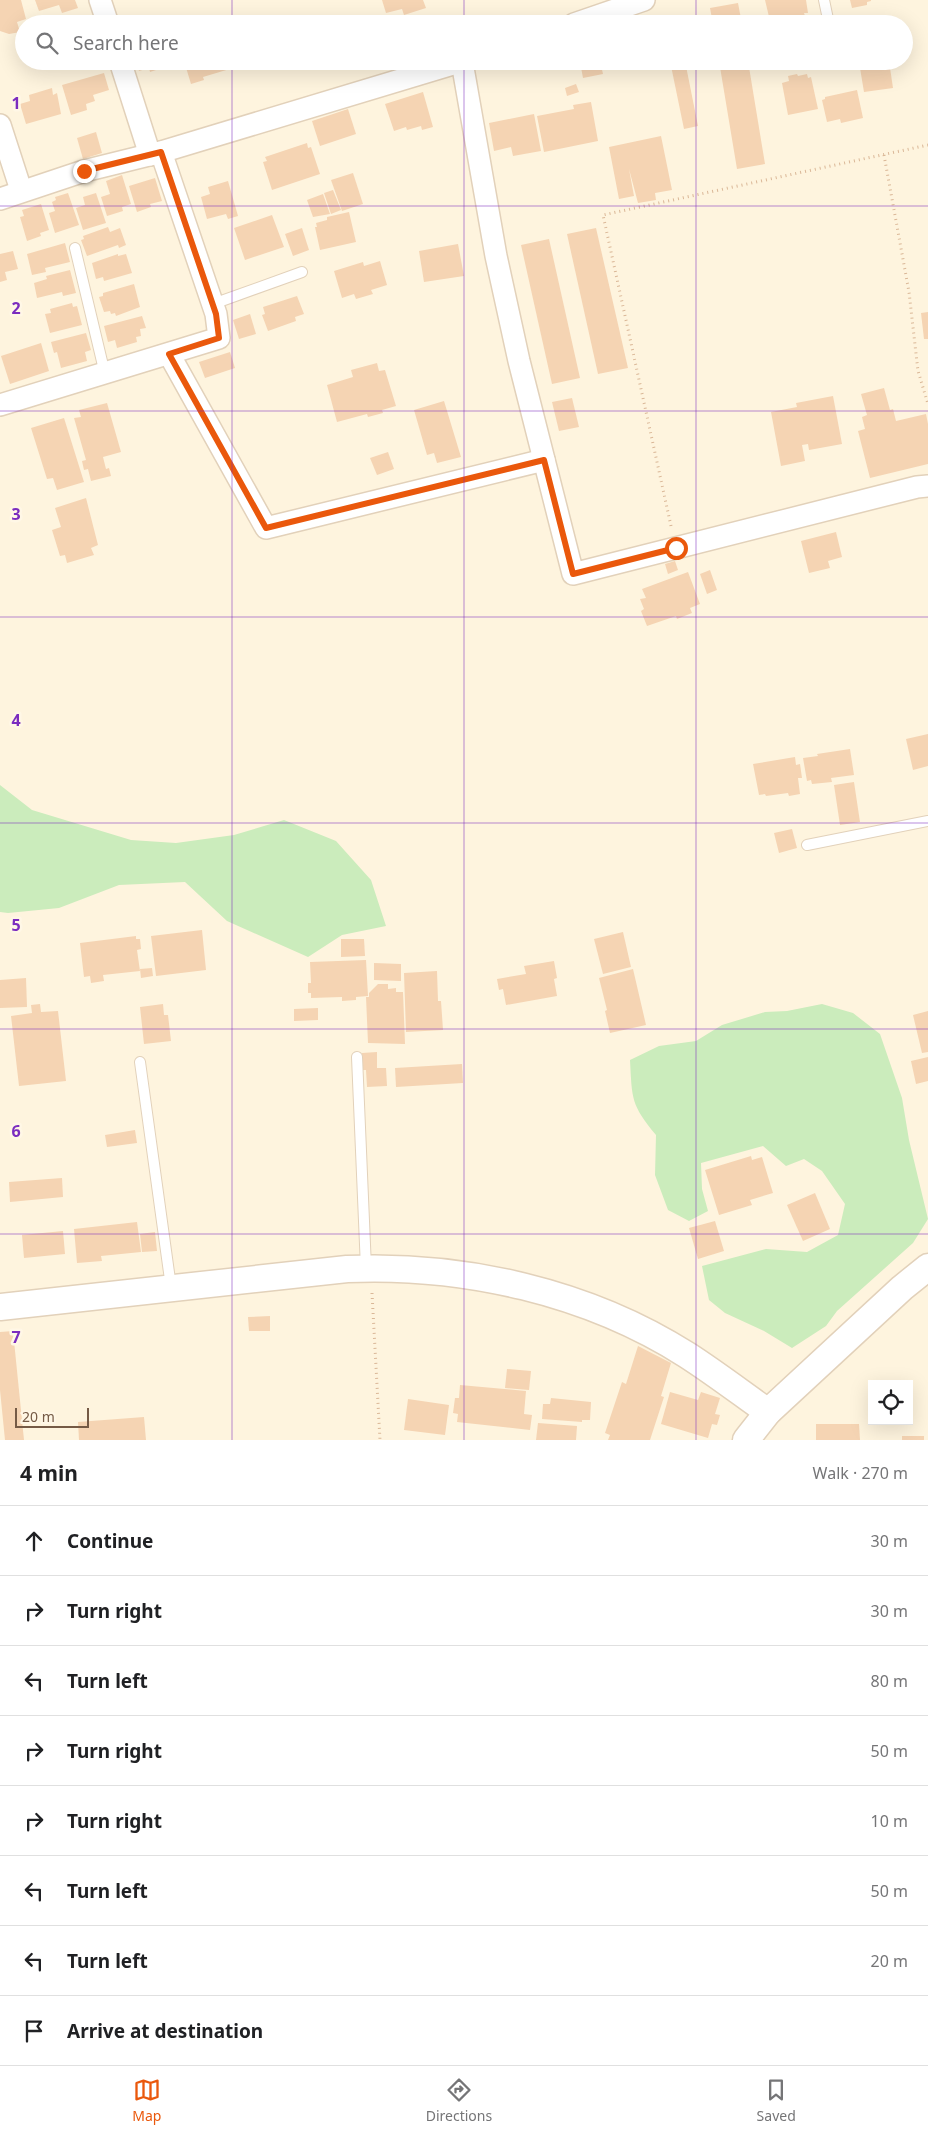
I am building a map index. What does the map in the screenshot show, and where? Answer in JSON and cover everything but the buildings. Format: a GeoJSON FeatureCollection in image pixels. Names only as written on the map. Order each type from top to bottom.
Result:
{"type":"FeatureCollection","features":[{"type":"Feature","properties":{"kind":"street"},"geometry":{"type":"LineString","coordinates":[[100,0],[105,15]]}},
{"type":"Feature","properties":{"kind":"street"},"geometry":{"type":"LineString","coordinates":[[600,15],[644,0]]}},
{"type":"Feature","properties":{"kind":"street"},"geometry":{"type":"LineString","coordinates":[[0,405],[219,338],[213,304],[124,70]]}},
{"type":"Feature","properties":{"kind":"street"},"geometry":{"type":"LineString","coordinates":[[0,199],[21,190],[84,171],[156,153],[432,70]]}},
{"type":"Feature","properties":{"kind":"street"},"geometry":{"type":"LineString","coordinates":[[464,70],[496,256],[573,574],[917,487],[928,486]]}},
{"type":"Feature","properties":{"kind":"street"},"geometry":{"type":"LineString","coordinates":[[0,125],[21,190]]}},
{"type":"Feature","properties":{"kind":"street"},"geometry":{"type":"LineString","coordinates":[[169,354],[266,528],[544,460]]}},
{"type":"Feature","properties":{"kind":"street"},"geometry":{"type":"LineString","coordinates":[[746,1440],[768,1412],[928,1267]]}},
{"type":"Feature","properties":{"kind":"street"},"geometry":{"type":"LineString","coordinates":[[0,1307],[369,1268],[451,1272],[507,1282],[612,1316],[670,1345],[768,1412]]}},
{"type":"Feature","properties":{"kind":"lane"},"geometry":{"type":"LineString","coordinates":[[824,0],[826,15]]}},
{"type":"Feature","properties":{"kind":"lane"},"geometry":{"type":"LineString","coordinates":[[75,248],[105,374]]}},
{"type":"Feature","properties":{"kind":"lane"},"geometry":{"type":"LineString","coordinates":[[213,304],[302,272]]}},
{"type":"Feature","properties":{"kind":"lane"},"geometry":{"type":"LineString","coordinates":[[807,845],[928,821]]}},
{"type":"Feature","properties":{"kind":"lane"},"geometry":{"type":"LineString","coordinates":[[357,1057],[369,1268]]}},
{"type":"Feature","properties":{"kind":"lane"},"geometry":{"type":"LineString","coordinates":[[140,1062],[171,1288]]}},
{"type":"Feature","properties":{"kind":"path"},"geometry":{"type":"LineString","coordinates":[[676,548],[602,215],[928,145]]}},
{"type":"Feature","properties":{"kind":"path"},"geometry":{"type":"LineString","coordinates":[[884,155],[909,292],[918,371],[928,404]]}},
{"type":"Feature","properties":{"kind":"path"},"geometry":{"type":"LineString","coordinates":[[369,1268],[380,1440]]}},
{"type":"Feature","properties":{"kind":"green space"},"geometry":{"type":"Polygon","coordinates":[[[0,785],[32,810],[131,840],[176,843],[234,835],[284,820],[336,841],[371,880],[386,926],[342,935],[308,957],[227,921],[185,882],[119,885],[59,908],[8,913],[0,912],[0,785]]]}},
{"type":"Feature","properties":{"kind":"green space"},"geometry":{"type":"Polygon","coordinates":[[[822,1004],[853,1013],[880,1034],[902,1098],[909,1140],[928,1219],[913,1243],[837,1311],[826,1326],[792,1348],[764,1331],[725,1313],[709,1300],[702,1266],[766,1249],[807,1252],[838,1235],[845,1204],[822,1171],[804,1159],[786,1166],[763,1146],[701,1163],[702,1189],[708,1211],[689,1221],[668,1210],[655,1175],[656,1135],[634,1101],[630,1060],[659,1046],[696,1041],[722,1025],[765,1012],[787,1011],[822,1004]]]}},
{"type":"Feature","properties":{"kind":"route"},"geometry":{"type":"LineString","coordinates":[[84,171],[161,152],[216,314],[219,338],[169,354],[266,528],[544,460],[573,574],[676,548]]}}]}
